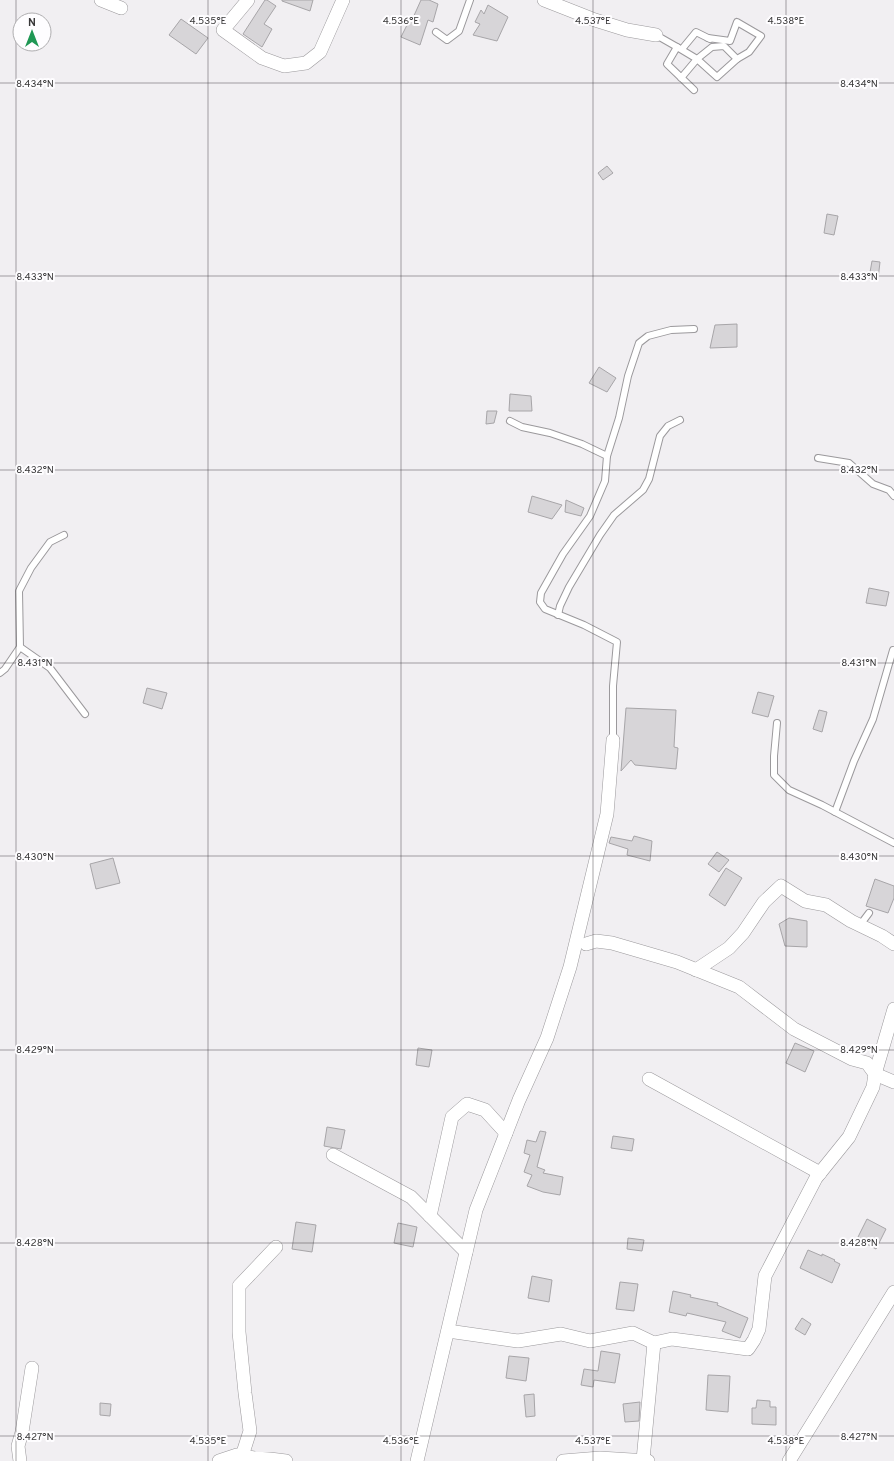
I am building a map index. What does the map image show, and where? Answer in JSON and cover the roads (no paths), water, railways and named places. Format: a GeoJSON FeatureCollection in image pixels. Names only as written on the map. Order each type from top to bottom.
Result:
{"type":"FeatureCollection","features":[{"type":"Feature","properties":{"kind":"street"},"geometry":{"type":"LineString","coordinates":[[101,0],[121,8]]}},
{"type":"Feature","properties":{"kind":"street"},"geometry":{"type":"LineString","coordinates":[[248,0],[224,30],[262,58],[284,66],[306,63],[320,52],[343,0]]}},
{"type":"Feature","properties":{"kind":"street"},"geometry":{"type":"LineString","coordinates":[[544,0],[562,3],[595,20],[627,30],[656,35]]}},
{"type":"Feature","properties":{"kind":"street"},"geometry":{"type":"LineString","coordinates":[[417,1461],[476,1210],[519,1100],[547,1038],[570,967],[606,814],[613,740]]}},
{"type":"Feature","properties":{"kind":"street"},"geometry":{"type":"LineString","coordinates":[[696,970],[729,948],[743,933],[764,902],[780,886],[805,901],[826,905],[894,944]]}},
{"type":"Feature","properties":{"kind":"street"},"geometry":{"type":"LineString","coordinates":[[586,944],[596,941],[612,943],[677,962],[738,988],[794,1029],[852,1059],[867,1063],[875,1074],[894,1082]]}},
{"type":"Feature","properties":{"kind":"street"},"geometry":{"type":"LineString","coordinates":[[448,1331],[518,1341],[561,1334],[590,1341],[634,1333],[654,1343],[672,1340],[748,1349],[759,1329],[764,1276],[816,1178],[849,1137],[873,1087],[875,1074],[894,1009]]}},
{"type":"Feature","properties":{"kind":"street"},"geometry":{"type":"LineString","coordinates":[[649,1079],[820,1173]]}},
{"type":"Feature","properties":{"kind":"street"},"geometry":{"type":"LineString","coordinates":[[430,1216],[452,1117],[467,1104],[485,1110],[506,1133]]}},
{"type":"Feature","properties":{"kind":"street"},"geometry":{"type":"LineString","coordinates":[[333,1155],[411,1197],[466,1252]]}},
{"type":"Feature","properties":{"kind":"street"},"geometry":{"type":"LineString","coordinates":[[242,1456],[250,1431],[240,1332],[240,1286],[276,1247]]}},
{"type":"Feature","properties":{"kind":"street"},"geometry":{"type":"LineString","coordinates":[[789,1461],[894,1292]]}},
{"type":"Feature","properties":{"kind":"street"},"geometry":{"type":"LineString","coordinates":[[644,1460],[654,1343]]}},
{"type":"Feature","properties":{"kind":"street"},"geometry":{"type":"LineString","coordinates":[[20,1461],[18,1446],[22,1432],[32,1368]]}},
{"type":"Feature","properties":{"kind":"street"},"geometry":{"type":"LineString","coordinates":[[220,1461],[237,1455],[286,1461]]}},
{"type":"Feature","properties":{"kind":"street"},"geometry":{"type":"LineString","coordinates":[[563,1461],[600,1458],[648,1461]]}},
{"type":"Feature","properties":{"kind":"lane"},"geometry":{"type":"LineString","coordinates":[[436,32],[447,40],[459,31],[470,0]]}},
{"type":"Feature","properties":{"kind":"lane"},"geometry":{"type":"LineString","coordinates":[[656,35],[697,59],[717,77],[737,59],[749,52],[761,36],[737,22],[730,41],[708,38]]}},
{"type":"Feature","properties":{"kind":"lane"},"geometry":{"type":"LineString","coordinates":[[694,90],[667,64],[679,48],[696,32],[724,46],[737,59]]}},
{"type":"Feature","properties":{"kind":"lane"},"geometry":{"type":"LineString","coordinates":[[681,78],[697,59],[712,47],[724,46]]}},
{"type":"Feature","properties":{"kind":"lane"},"geometry":{"type":"LineString","coordinates":[[613,740],[613,686],[617,642],[584,625],[544,609],[540,602],[542,593],[563,554],[590,516],[605,481],[608,456],[619,418],[628,376],[639,343],[648,336],[671,330],[694,330]]}},
{"type":"Feature","properties":{"kind":"lane"},"geometry":{"type":"LineString","coordinates":[[510,420],[522,428],[550,433],[582,444],[608,456]]}},
{"type":"Feature","properties":{"kind":"lane"},"geometry":{"type":"LineString","coordinates":[[558,615],[560,606],[569,587],[614,515],[643,490],[649,480],[660,436],[668,426],[680,420]]}},
{"type":"Feature","properties":{"kind":"lane"},"geometry":{"type":"LineString","coordinates":[[818,458],[849,463],[873,484],[889,490],[894,496]]}},
{"type":"Feature","properties":{"kind":"lane"},"geometry":{"type":"LineString","coordinates":[[0,673],[5,669],[20,647],[19,591],[31,568],[50,542],[64,535]]}},
{"type":"Feature","properties":{"kind":"lane"},"geometry":{"type":"LineString","coordinates":[[20,647],[50,668],[85,714]]}},
{"type":"Feature","properties":{"kind":"lane"},"geometry":{"type":"LineString","coordinates":[[835,812],[854,760],[873,719],[893,650]]}},
{"type":"Feature","properties":{"kind":"lane"},"geometry":{"type":"LineString","coordinates":[[777,723],[774,775],[789,790],[894,843]]}},
{"type":"Feature","properties":{"kind":"lane"},"geometry":{"type":"LineString","coordinates":[[860,925],[869,913]]}}]}
